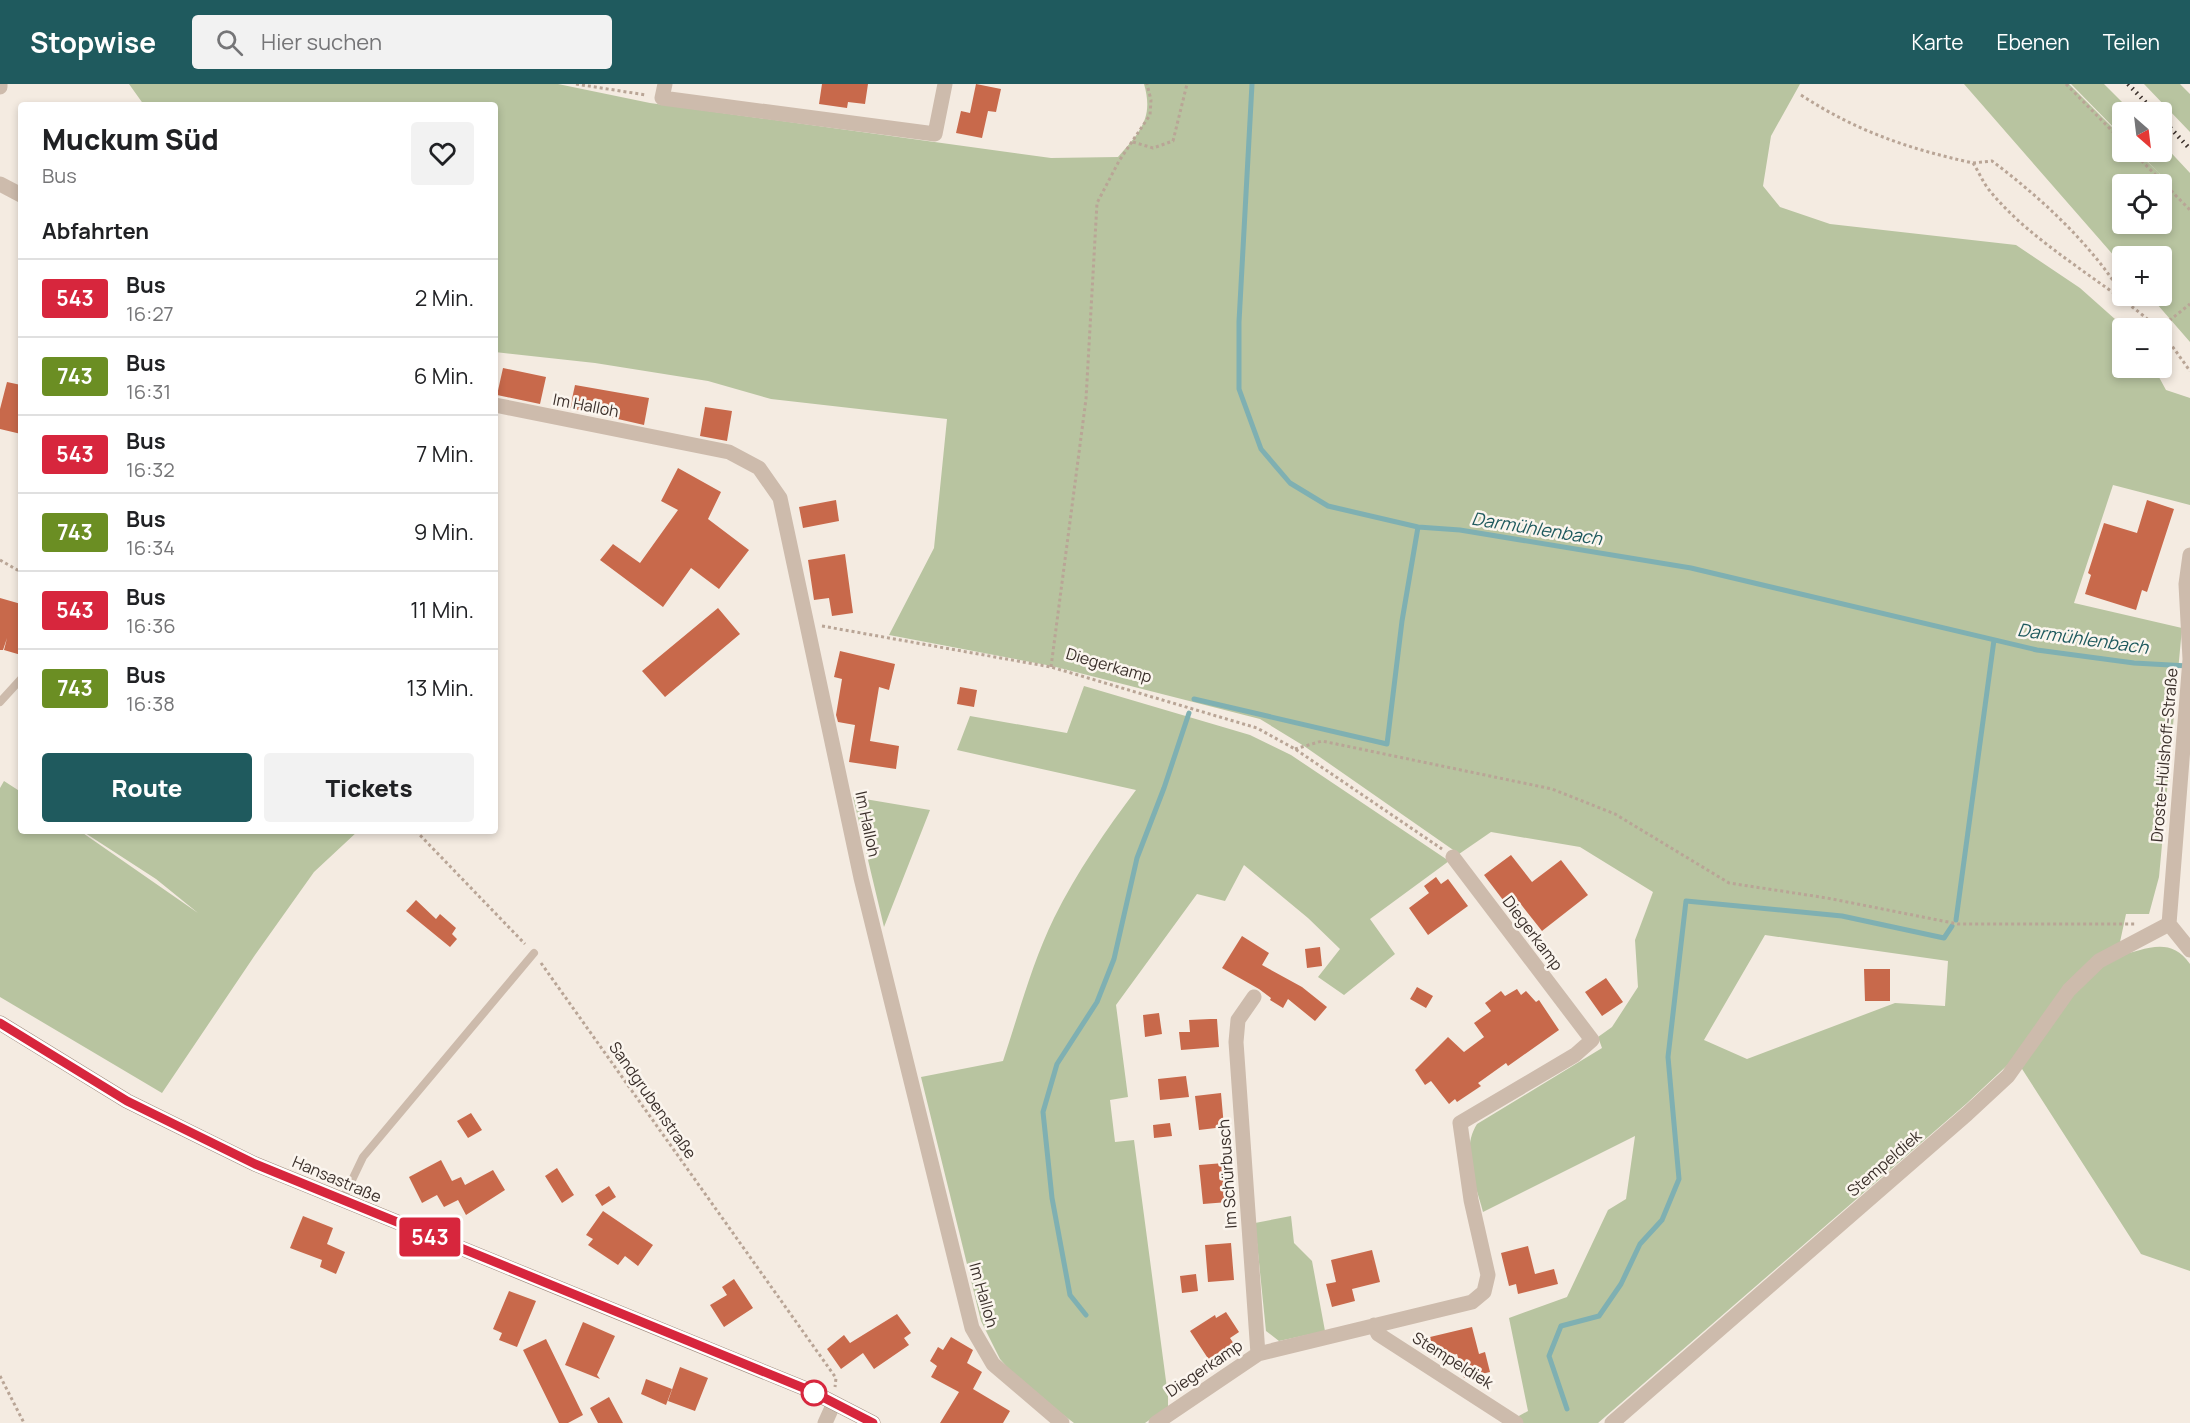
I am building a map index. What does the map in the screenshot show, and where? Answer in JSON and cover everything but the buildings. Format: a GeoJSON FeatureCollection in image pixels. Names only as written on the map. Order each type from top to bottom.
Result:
{"type":"FeatureCollection","features":[{"type":"Feature","properties":{"kind":"main road","name":"Hansastraße"},"geometry":{"type":"LineString","coordinates":[[0,1023],[127,1101],[255,1164],[811,1391],[873,1423]]}},
{"type":"Feature","properties":{"kind":"street"},"geometry":{"type":"LineString","coordinates":[[664,91],[935,134],[945,84]]}},
{"type":"Feature","properties":{"kind":"street"},"geometry":{"type":"LineString","coordinates":[[0,184],[18,193]]}},
{"type":"Feature","properties":{"kind":"street","name":"Im Halloh"},"geometry":{"type":"LineString","coordinates":[[498,406],[729,452],[759,468],[780,498],[861,878],[972,1328],[993,1364],[1062,1423]]}},
{"type":"Feature","properties":{"kind":"street","name":"Droste-Hülshoff-Straße"},"geometry":{"type":"LineString","coordinates":[[2169,924],[2190,659],[2186,584],[2190,555]]}},
{"type":"Feature","properties":{"kind":"street","name":"Diegerkamp"},"geometry":{"type":"LineString","coordinates":[[1156,1423],[1257,1354],[1472,1302],[1484,1292],[1488,1275],[1471,1200],[1460,1123],[1575,1055],[1592,1040],[1453,857]]}},
{"type":"Feature","properties":{"kind":"street"},"geometry":{"type":"LineString","coordinates":[[2169,924],[2190,950]]}},
{"type":"Feature","properties":{"kind":"street","name":"Stempeldiek"},"geometry":{"type":"LineString","coordinates":[[1612,1423],[2008,1076],[2069,990],[2098,961],[2169,924]]}},
{"type":"Feature","properties":{"kind":"street","name":"Im Schürbusch"},"geometry":{"type":"LineString","coordinates":[[1254,997],[1238,1020],[1236,1042],[1257,1354]]}},
{"type":"Feature","properties":{"kind":"street","name":"Stempeldiek"},"geometry":{"type":"LineString","coordinates":[[1374,1325],[1378,1334],[1516,1423]]}},
{"type":"Feature","properties":{"kind":"street"},"geometry":{"type":"LineString","coordinates":[[825,1423],[834,1403]]}},
{"type":"Feature","properties":{"kind":"lane"},"geometry":{"type":"LineString","coordinates":[[0,702],[18,683]]}},
{"type":"Feature","properties":{"kind":"lane"},"geometry":{"type":"LineString","coordinates":[[342,1201],[363,1157],[534,953]]}},
{"type":"Feature","properties":{"kind":"path"},"geometry":{"type":"LineString","coordinates":[[576,84],[664,91]]}},
{"type":"Feature","properties":{"kind":"path"},"geometry":{"type":"LineString","coordinates":[[1051,667],[1086,399],[1097,203],[1119,161],[1150,115],[1151,100],[1147,84]]}},
{"type":"Feature","properties":{"kind":"path"},"geometry":{"type":"LineString","coordinates":[[1132,142],[1153,148],[1173,141],[1187,84]]}},
{"type":"Feature","properties":{"kind":"path"},"geometry":{"type":"LineString","coordinates":[[2066,84],[2112,131]]}},
{"type":"Feature","properties":{"kind":"path"},"geometry":{"type":"LineString","coordinates":[[1801,95],[1829,113],[1885,140],[1973,163],[1992,161],[2030,192],[2106,268],[2112,277]]}},
{"type":"Feature","properties":{"kind":"path"},"geometry":{"type":"LineString","coordinates":[[2143,162],[2190,210]]}},
{"type":"Feature","properties":{"kind":"path"},"geometry":{"type":"LineString","coordinates":[[1973,163],[1990,191],[2030,230],[2112,288]]}},
{"type":"Feature","properties":{"kind":"path"},"geometry":{"type":"LineString","coordinates":[[2172,320],[2190,304]]}},
{"type":"Feature","properties":{"kind":"path"},"geometry":{"type":"LineString","coordinates":[[2135,306],[2147,318]]}},
{"type":"Feature","properties":{"kind":"path"},"geometry":{"type":"LineString","coordinates":[[2172,346],[2190,371]]}},
{"type":"Feature","properties":{"kind":"path"},"geometry":{"type":"LineString","coordinates":[[0,560],[18,570]]}},
{"type":"Feature","properties":{"kind":"path","name":"Diegerkamp"},"geometry":{"type":"LineString","coordinates":[[806,624],[1051,667],[1257,728],[1295,749],[1453,857]]}},
{"type":"Feature","properties":{"kind":"path"},"geometry":{"type":"LineString","coordinates":[[1295,749],[1322,741],[1552,789],[1615,814],[1729,883],[1827,898],[1958,924],[2139,924]]}},
{"type":"Feature","properties":{"kind":"path","name":"Sandgrubenstraße"},"geometry":{"type":"LineString","coordinates":[[419,834],[534,953],[836,1378],[834,1403]]}},
{"type":"Feature","properties":{"kind":"path"},"geometry":{"type":"LineString","coordinates":[[0,1376],[24,1423]]}},
{"type":"Feature","properties":{"kind":"green space"},"geometry":{"type":"Polygon","coordinates":[[[129,84],[558,84],[650,103],[1051,158],[1118,157],[1143,124],[1147,106],[1144,84],[1800,84],[1771,136],[1763,186],[1780,207],[1830,224],[2016,245],[2080,288],[2114,318],[2112,378],[2159,378],[2166,390],[2190,398],[2190,505],[2113,485],[2074,603],[2182,628],[2159,877],[2149,914],[2126,914],[2117,956],[2147,948],[2165,947],[2182,955],[2190,964],[2190,1271],[2141,1254],[2015,1058],[1966,1104],[1598,1423],[1523,1423],[1517,1417],[1528,1411],[1509,1318],[1567,1297],[1608,1210],[1626,1199],[1635,1136],[1483,1212],[1471,1168],[1472,1134],[1477,1124],[1602,1048],[1598,1037],[1612,1027],[1638,987],[1635,940],[1653,892],[1580,847],[1491,832],[1459,854],[1304,746],[1260,719],[1052,666],[889,635],[934,548],[947,419],[771,399],[708,381],[595,363],[498,352],[498,102],[142,102],[129,84]],[[1765,935],[1704,1040],[1747,1059],[1895,1003],[1945,1006],[1948,961],[1765,935]]]}},
{"type":"Feature","properties":{"kind":"green space"},"geometry":{"type":"Polygon","coordinates":[[[1964,84],[2069,84],[2112,127],[2112,162],[2147,162],[2160,174],[2148,162],[2172,162],[2172,154],[2190,173],[2190,342],[2172,321],[2172,318],[2169,318],[2159,306],[2172,306],[2172,246],[2112,246],[2112,254],[1964,84]]]}},
{"type":"Feature","properties":{"kind":"green space"},"geometry":{"type":"Polygon","coordinates":[[[2071,84],[2104,84],[2122,102],[2112,102],[2112,126],[2071,84]]]}},
{"type":"Feature","properties":{"kind":"green space"},"geometry":{"type":"Polygon","coordinates":[[[2144,84],[2180,84],[2190,94],[2190,132],[2172,113],[2172,102],[2161,102],[2144,84]]]}},
{"type":"Feature","properties":{"kind":"green space"},"geometry":{"type":"Polygon","coordinates":[[[1084,686],[1250,735],[1291,755],[1449,861],[1370,919],[1395,954],[1344,995],[1318,977],[1340,949],[1308,918],[1244,865],[1225,901],[1197,894],[1116,1005],[1128,1097],[1110,1100],[1115,1142],[1134,1140],[1168,1396],[1168,1407],[1145,1423],[1074,1423],[1021,1383],[1000,1359],[981,1321],[921,1077],[1003,1061],[1032,970],[1054,918],[1092,852],[1136,790],[957,750],[970,716],[1067,733],[1084,686]]]}},
{"type":"Feature","properties":{"kind":"green space"},"geometry":{"type":"Polygon","coordinates":[[[4,781],[18,790],[18,834],[84,834],[198,913],[156,879],[87,834],[355,834],[314,872],[162,1093],[0,997],[0,788],[4,781]]]}},
{"type":"Feature","properties":{"kind":"green space"},"geometry":{"type":"Polygon","coordinates":[[[853,797],[930,810],[884,927],[853,797]]]}},
{"type":"Feature","properties":{"kind":"green space"},"geometry":{"type":"Polygon","coordinates":[[[1291,1216],[1294,1243],[1312,1261],[1325,1331],[1279,1341],[1266,1331],[1255,1223],[1291,1216]]]}},
{"type":"Feature","properties":{"kind":"waterway","name":"Darmühlenbach"},"geometry":{"type":"LineString","coordinates":[[1252,84],[1239,322],[1239,389],[1261,449],[1290,483],[1328,506],[1418,527],[1460,530],[1691,568],[2037,650],[2134,663],[2188,666]]}},
{"type":"Feature","properties":{"kind":"waterway"},"geometry":{"type":"LineString","coordinates":[[1194,699],[1387,744],[1402,621],[1418,527]]}},
{"type":"Feature","properties":{"kind":"waterway"},"geometry":{"type":"LineString","coordinates":[[1956,920],[1994,640]]}},
{"type":"Feature","properties":{"kind":"waterway"},"geometry":{"type":"LineString","coordinates":[[1086,1315],[1070,1295],[1052,1198],[1043,1112],[1057,1064],[1097,1002],[1114,959],[1137,858],[1189,713]]}},
{"type":"Feature","properties":{"kind":"waterway"},"geometry":{"type":"LineString","coordinates":[[1567,1409],[1549,1356],[1561,1326],[1599,1316],[1621,1284],[1640,1244],[1662,1220],[1679,1179],[1668,1057],[1686,901],[1842,916],[1944,938],[1952,926]]}},
{"type":"Feature","properties":{"kind":"railway"},"geometry":{"type":"LineString","coordinates":[[2128,84],[2145,102]]}},
{"type":"Feature","properties":{"kind":"railway"},"geometry":{"type":"LineString","coordinates":[[2172,130],[2190,149]]}},
{"type":"Feature","properties":{"kind":"bus line","name":"543"},"geometry":{"type":"LineString","coordinates":[[0,1023],[127,1101],[255,1164],[811,1391],[873,1423]]}}]}
